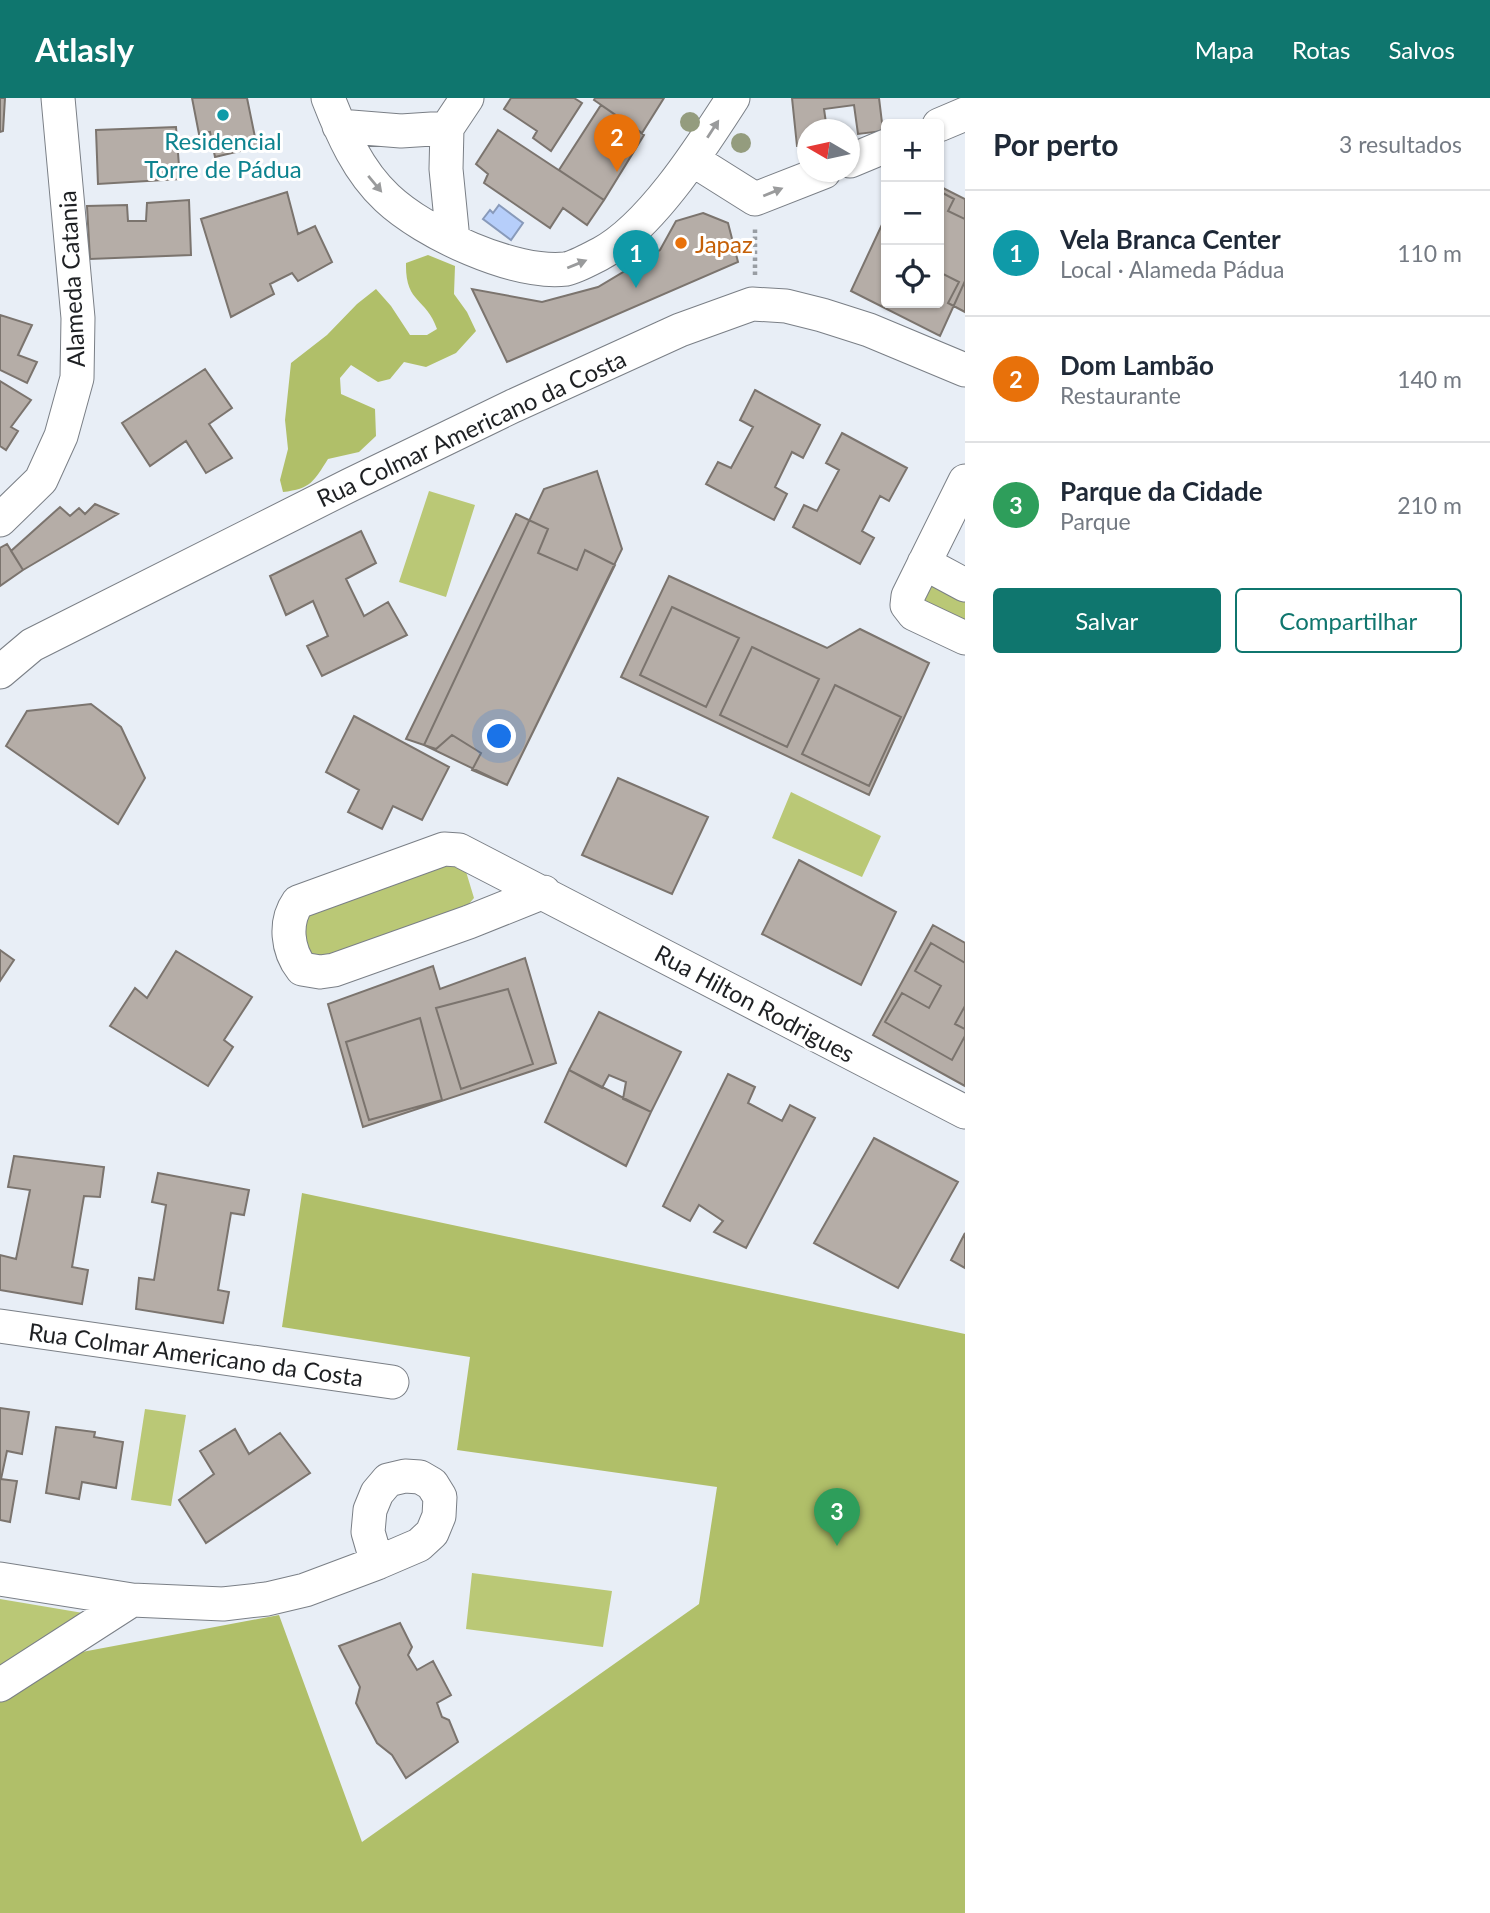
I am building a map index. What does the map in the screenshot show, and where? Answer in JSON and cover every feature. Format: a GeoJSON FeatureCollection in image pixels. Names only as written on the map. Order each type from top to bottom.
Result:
{"type":"FeatureCollection","features":[{"type":"Feature","properties":{"kind":"street","name":"Alameda Catania"},"geometry":{"type":"LineString","coordinates":[[0,520],[41,480],[61,436],[76,378],[78,318],[58,98]]}},
{"type":"Feature","properties":{"kind":"street"},"geometry":{"type":"LineString","coordinates":[[453,240],[446,169],[447,128],[467,98]]}},
{"type":"Feature","properties":{"kind":"street"},"geometry":{"type":"LineString","coordinates":[[333,112],[360,166],[387,198],[453,240],[516,266],[566,269],[602,254],[656,205],[693,160],[733,98]]}},
{"type":"Feature","properties":{"kind":"street"},"geometry":{"type":"LineString","coordinates":[[333,112],[401,131],[447,128]]}},
{"type":"Feature","properties":{"kind":"street"},"geometry":{"type":"LineString","coordinates":[[944,123],[965,114]]}},
{"type":"Feature","properties":{"kind":"street"},"geometry":{"type":"LineString","coordinates":[[860,157],[881,148]]}},
{"type":"Feature","properties":{"kind":"street"},"geometry":{"type":"LineString","coordinates":[[693,160],[755,199],[798,182]]}},
{"type":"Feature","properties":{"kind":"street","name":"Rua Colmar Americano da Costa"},"geometry":{"type":"LineString","coordinates":[[0,672],[32,645],[350,485],[513,406],[680,330],[752,304],[786,306],[834,319],[869,330],[965,370]]}},
{"type":"Feature","properties":{"kind":"street"},"geometry":{"type":"LineString","coordinates":[[965,481],[908,596],[909,610],[965,638]]}},
{"type":"Feature","properties":{"kind":"street"},"geometry":{"type":"LineString","coordinates":[[924,564],[965,585]]}},
{"type":"Feature","properties":{"kind":"street","name":"Rua Hilton Rodrigues"},"geometry":{"type":"LineString","coordinates":[[544,892],[334,970],[320,972],[302,969],[294,959],[288,926],[292,910],[298,902],[444,849],[459,850],[544,892],[965,1112]]}},
{"type":"Feature","properties":{"kind":"street","name":"Rua Colmar Americano da Costa"},"geometry":{"type":"LineString","coordinates":[[0,1326],[392,1382]]}},
{"type":"Feature","properties":{"kind":"street"},"geometry":{"type":"LineString","coordinates":[[0,1578],[132,1600],[223,1604],[267,1599],[305,1590],[377,1563]]}},
{"type":"Feature","properties":{"kind":"street"},"geometry":{"type":"LineString","coordinates":[[0,1685],[132,1600]]}},
{"type":"Feature","properties":{"kind":"path"},"geometry":{"type":"LineString","coordinates":[[752,304],[756,260],[755,199]]}},
{"type":"Feature","properties":{"kind":"green space"},"geometry":{"type":"Polygon","coordinates":[[[428,255],[455,266],[454,294],[476,331],[456,353],[426,367],[404,362],[390,379],[378,382],[351,365],[340,378],[341,394],[375,409],[376,436],[359,452],[328,459],[311,483],[300,489],[283,492],[280,480],[288,449],[285,420],[291,363],[327,335],[376,289],[410,335],[427,335],[437,329],[412,293],[407,276],[406,263],[428,255]]]}},
{"type":"Feature","properties":{"kind":"green space"},"geometry":{"type":"Polygon","coordinates":[[[429,491],[475,505],[446,597],[399,582],[429,491]]]}},
{"type":"Feature","properties":{"kind":"green space"},"geometry":{"type":"Polygon","coordinates":[[[927,567],[965,585],[965,628],[909,601],[927,567]]]}},
{"type":"Feature","properties":{"kind":"green space"},"geometry":{"type":"Polygon","coordinates":[[[791,792],[881,836],[862,877],[772,838],[791,792]]]}},
{"type":"Feature","properties":{"kind":"green space"},"geometry":{"type":"Polygon","coordinates":[[[438,861],[464,865],[474,898],[454,921],[327,967],[307,959],[297,927],[311,907],[438,861]]]}},
{"type":"Feature","properties":{"kind":"green space"},"geometry":{"type":"Polygon","coordinates":[[[302,1193],[965,1334],[965,1913],[0,1913],[0,1699],[66,1655],[279,1615],[362,1842],[699,1604],[717,1487],[457,1450],[470,1357],[282,1327],[302,1193]]]}},
{"type":"Feature","properties":{"kind":"green space"},"geometry":{"type":"Polygon","coordinates":[[[145,1409],[186,1415],[171,1506],[131,1500],[145,1409]]]}},
{"type":"Feature","properties":{"kind":"green space"},"geometry":{"type":"Polygon","coordinates":[[[472,1573],[612,1591],[603,1647],[466,1629],[472,1573]]]}},
{"type":"Feature","properties":{"kind":"green space"},"geometry":{"type":"Polygon","coordinates":[[[0,1599],[89,1614],[0,1666],[0,1599]]]}},
{"type":"Feature","properties":{"kind":"water"},"geometry":{"type":"Polygon","coordinates":[[[499,205],[523,223],[511,240],[483,219],[490,210],[493,213],[499,205]]]}},
{"type":"Feature","properties":{"kind":"building"},"geometry":{"type":"Polygon","coordinates":[[[0,98],[5,98],[3,131],[0,132],[0,98]]]}},
{"type":"Feature","properties":{"kind":"building","name":"Residencial Torre de Pádua"},"geometry":{"type":"Polygon","coordinates":[[[192,98],[247,98],[257,147],[215,157],[210,132],[199,134],[192,98]]]}},
{"type":"Feature","properties":{"kind":"building"},"geometry":{"type":"Polygon","coordinates":[[[511,98],[574,98],[582,103],[551,151],[533,138],[537,131],[504,109],[511,98]]]}},
{"type":"Feature","properties":{"kind":"building"},"geometry":{"type":"Polygon","coordinates":[[[664,98],[642,133],[594,100],[664,98]]]}},
{"type":"Feature","properties":{"kind":"building"},"geometry":{"type":"Polygon","coordinates":[[[792,98],[879,98],[881,131],[860,134],[860,119],[856,119],[854,105],[824,109],[825,119],[797,119],[797,146],[792,98]]]}},
{"type":"Feature","properties":{"kind":"building"},"geometry":{"type":"Polygon","coordinates":[[[601,105],[644,135],[604,200],[559,170],[601,105]]]}},
{"type":"Feature","properties":{"kind":"building"},"geometry":{"type":"Polygon","coordinates":[[[176,127],[180,179],[98,184],[96,130],[176,127]]]}},
{"type":"Feature","properties":{"kind":"building"},"geometry":{"type":"Polygon","coordinates":[[[498,130],[604,200],[587,225],[563,208],[550,228],[484,183],[488,174],[476,164],[498,130]]]}},
{"type":"Feature","properties":{"kind":"building"},"geometry":{"type":"Polygon","coordinates":[[[944,188],[965,199],[965,281],[940,336],[885,308],[944,308],[944,188]]]}},
{"type":"Feature","properties":{"kind":"building"},"geometry":{"type":"Polygon","coordinates":[[[287,192],[298,234],[315,226],[332,262],[298,281],[292,273],[270,284],[274,294],[231,317],[201,219],[287,192]]]}},
{"type":"Feature","properties":{"kind":"building"},"geometry":{"type":"Polygon","coordinates":[[[944,194],[954,199],[948,211],[965,219],[965,312],[948,303],[959,282],[944,274],[944,194]]]}},
{"type":"Feature","properties":{"kind":"building"},"geometry":{"type":"Polygon","coordinates":[[[189,200],[191,255],[90,259],[87,206],[127,205],[128,221],[146,221],[147,203],[189,200]]]}},
{"type":"Feature","properties":{"kind":"building"},"geometry":{"type":"Polygon","coordinates":[[[703,213],[728,223],[738,262],[507,362],[472,289],[542,302],[598,287],[660,250],[676,221],[703,213]]]}},
{"type":"Feature","properties":{"kind":"building"},"geometry":{"type":"Polygon","coordinates":[[[881,227],[881,306],[851,291],[881,227]]]}},
{"type":"Feature","properties":{"kind":"building"},"geometry":{"type":"Polygon","coordinates":[[[0,315],[32,325],[18,355],[37,362],[27,383],[0,370],[0,315]]]}},
{"type":"Feature","properties":{"kind":"building"},"geometry":{"type":"Polygon","coordinates":[[[205,369],[232,408],[209,424],[232,458],[206,473],[186,441],[150,466],[122,423],[205,369]]]}},
{"type":"Feature","properties":{"kind":"building"},"geometry":{"type":"Polygon","coordinates":[[[0,381],[31,400],[11,427],[18,431],[6,450],[0,446],[0,381]]]}},
{"type":"Feature","properties":{"kind":"building"},"geometry":{"type":"Polygon","coordinates":[[[755,390],[820,425],[803,458],[792,452],[775,487],[787,494],[774,520],[706,484],[718,462],[731,468],[753,427],[740,420],[755,390]]]}},
{"type":"Feature","properties":{"kind":"building"},"geometry":{"type":"Polygon","coordinates":[[[842,433],[907,468],[889,501],[880,496],[862,531],[874,538],[860,564],[793,527],[804,505],[817,511],[839,470],[826,463],[842,433]]]}},
{"type":"Feature","properties":{"kind":"building"},"geometry":{"type":"Polygon","coordinates":[[[597,471],[622,549],[507,785],[424,745],[544,489],[597,471]]]}},
{"type":"Feature","properties":{"kind":"building"},"geometry":{"type":"Polygon","coordinates":[[[95,504],[118,514],[23,570],[11,551],[60,507],[70,516],[79,508],[85,514],[95,504]]]}},
{"type":"Feature","properties":{"kind":"building"},"geometry":{"type":"Polygon","coordinates":[[[516,514],[548,529],[538,553],[577,570],[585,550],[615,565],[507,785],[472,770],[481,753],[452,735],[436,749],[406,739],[516,514]]]}},
{"type":"Feature","properties":{"kind":"building"},"geometry":{"type":"Polygon","coordinates":[[[361,531],[376,563],[346,579],[364,616],[388,602],[407,635],[322,676],[307,646],[328,636],[313,601],[286,615],[270,576],[361,531]]]}},
{"type":"Feature","properties":{"kind":"building"},"geometry":{"type":"Polygon","coordinates":[[[7,544],[23,570],[0,586],[0,548],[7,544]]]}},
{"type":"Feature","properties":{"kind":"building"},"geometry":{"type":"Polygon","coordinates":[[[669,576],[827,648],[860,629],[929,663],[869,795],[621,677],[669,576]]]}},
{"type":"Feature","properties":{"kind":"building"},"geometry":{"type":"Polygon","coordinates":[[[672,607],[739,638],[706,707],[640,675],[672,607]]]}},
{"type":"Feature","properties":{"kind":"building"},"geometry":{"type":"Polygon","coordinates":[[[752,647],[819,679],[787,747],[720,715],[752,647]]]}},
{"type":"Feature","properties":{"kind":"building"},"geometry":{"type":"Polygon","coordinates":[[[835,685],[901,717],[869,786],[802,754],[835,685]]]}},
{"type":"Feature","properties":{"kind":"building"},"geometry":{"type":"Polygon","coordinates":[[[91,704],[121,727],[145,778],[118,824],[6,746],[27,711],[91,704]]]}},
{"type":"Feature","properties":{"kind":"building"},"geometry":{"type":"Polygon","coordinates":[[[354,716],[449,767],[422,820],[393,806],[382,829],[348,812],[359,790],[326,772],[354,716]]]}},
{"type":"Feature","properties":{"kind":"building"},"geometry":{"type":"Polygon","coordinates":[[[618,778],[708,817],[672,894],[582,855],[618,778]]]}},
{"type":"Feature","properties":{"kind":"building"},"geometry":{"type":"Polygon","coordinates":[[[799,860],[896,912],[861,985],[762,934],[799,860]]]}},
{"type":"Feature","properties":{"kind":"building"},"geometry":{"type":"Polygon","coordinates":[[[933,925],[965,943],[965,1086],[873,1035],[933,925]]]}},
{"type":"Feature","properties":{"kind":"building"},"geometry":{"type":"Polygon","coordinates":[[[931,943],[965,963],[965,1006],[955,1024],[965,1029],[965,1036],[952,1060],[885,1022],[902,993],[929,1008],[941,986],[915,971],[931,943]]]}},
{"type":"Feature","properties":{"kind":"building"},"geometry":{"type":"Polygon","coordinates":[[[0,950],[14,960],[0,981],[0,950]]]}},
{"type":"Feature","properties":{"kind":"building"},"geometry":{"type":"Polygon","coordinates":[[[176,951],[252,997],[224,1040],[233,1047],[208,1086],[110,1026],[135,988],[147,998],[176,951]]]}},
{"type":"Feature","properties":{"kind":"building"},"geometry":{"type":"Polygon","coordinates":[[[525,958],[556,1063],[363,1127],[328,1004],[433,966],[440,989],[525,958]]]}},
{"type":"Feature","properties":{"kind":"building"},"geometry":{"type":"Polygon","coordinates":[[[508,989],[533,1064],[461,1089],[436,1008],[508,989]]]}},
{"type":"Feature","properties":{"kind":"building"},"geometry":{"type":"Polygon","coordinates":[[[599,1012],[681,1052],[651,1112],[623,1099],[626,1082],[609,1075],[602,1088],[569,1070],[599,1012]]]}},
{"type":"Feature","properties":{"kind":"building"},"geometry":{"type":"Polygon","coordinates":[[[420,1018],[442,1100],[369,1120],[346,1042],[420,1018]]]}},
{"type":"Feature","properties":{"kind":"building"},"geometry":{"type":"Polygon","coordinates":[[[569,1070],[651,1112],[626,1166],[545,1122],[569,1070]]]}},
{"type":"Feature","properties":{"kind":"building"},"geometry":{"type":"Polygon","coordinates":[[[728,1074],[755,1087],[748,1103],[782,1121],[790,1105],[815,1118],[746,1248],[714,1232],[723,1221],[699,1205],[690,1221],[663,1206],[728,1074]]]}},
{"type":"Feature","properties":{"kind":"building"},"geometry":{"type":"Polygon","coordinates":[[[874,1138],[958,1182],[898,1288],[814,1243],[874,1138]]]}},
{"type":"Feature","properties":{"kind":"building"},"geometry":{"type":"Polygon","coordinates":[[[14,1156],[104,1167],[100,1197],[84,1196],[72,1267],[88,1270],[82,1304],[0,1290],[0,1255],[16,1259],[30,1190],[8,1187],[14,1156]]]}},
{"type":"Feature","properties":{"kind":"building"},"geometry":{"type":"Polygon","coordinates":[[[158,1173],[249,1190],[244,1215],[231,1213],[218,1290],[229,1292],[223,1323],[136,1309],[139,1278],[154,1280],[166,1205],[152,1202],[158,1173]]]}},
{"type":"Feature","properties":{"kind":"building"},"geometry":{"type":"Polygon","coordinates":[[[965,1233],[965,1268],[951,1260],[965,1233]]]}},
{"type":"Feature","properties":{"kind":"building"},"geometry":{"type":"Polygon","coordinates":[[[0,1408],[29,1412],[22,1454],[7,1451],[1,1479],[17,1481],[10,1522],[0,1520],[0,1408]]]}},
{"type":"Feature","properties":{"kind":"building"},"geometry":{"type":"Polygon","coordinates":[[[56,1427],[95,1432],[94,1437],[123,1442],[116,1488],[82,1482],[79,1499],[46,1493],[56,1427]]]}},
{"type":"Feature","properties":{"kind":"building"},"geometry":{"type":"Polygon","coordinates":[[[235,1429],[249,1454],[280,1433],[310,1473],[206,1543],[179,1500],[214,1474],[200,1451],[235,1429]]]}},
{"type":"Feature","properties":{"kind":"building"},"geometry":{"type":"Polygon","coordinates":[[[400,1623],[412,1647],[408,1655],[417,1670],[433,1661],[451,1695],[437,1703],[442,1717],[449,1720],[458,1742],[406,1778],[392,1755],[377,1743],[356,1703],[360,1687],[339,1646],[400,1623]]]}},
{"type":"Feature","properties":{"kind":"place","name":"Residencial Torre de Pádua"},"geometry":{"type":"Point","coordinates":[223,115]}},
{"type":"Feature","properties":{"kind":"place","name":"Dom Lambão"},"geometry":{"type":"Point","coordinates":[617,172]}},
{"type":"Feature","properties":{"kind":"place","name":"Japaz"},"geometry":{"type":"Point","coordinates":[681,243]}},
{"type":"Feature","properties":{"kind":"place","name":"Vela Branca Center"},"geometry":{"type":"Point","coordinates":[636,288]}},
{"type":"Feature","properties":{"kind":"place","name":"Parque da Cidade"},"geometry":{"type":"Point","coordinates":[837,1546]}}]}
